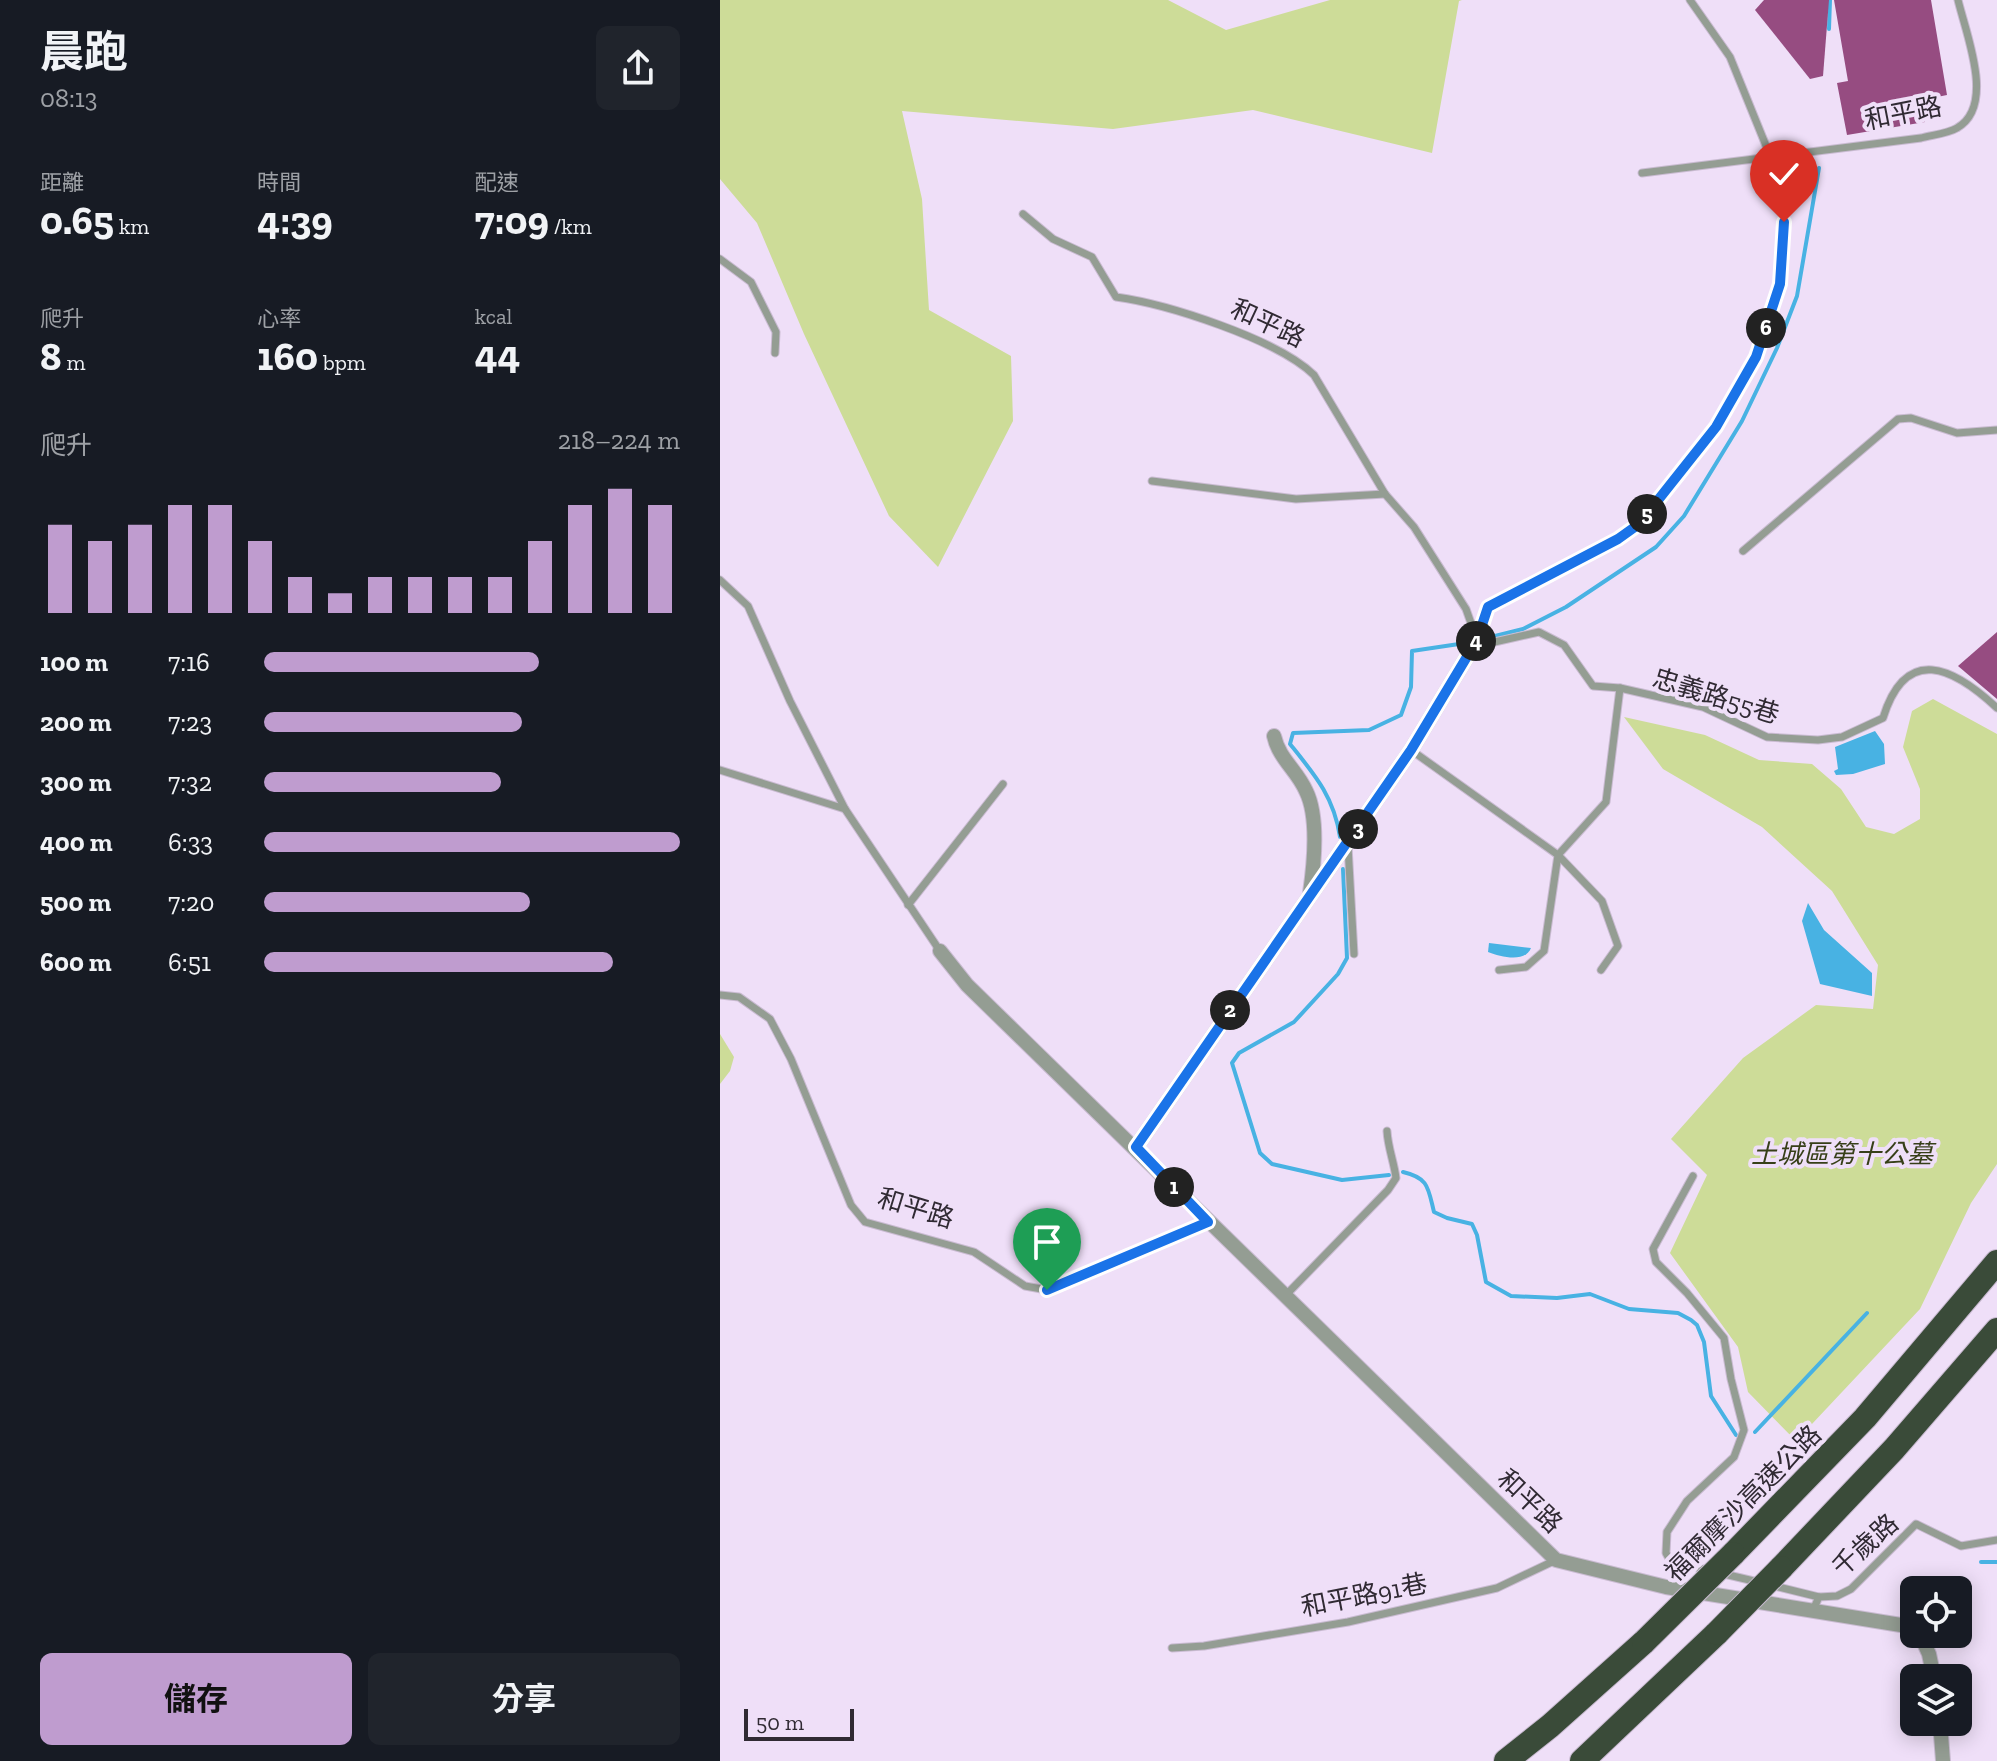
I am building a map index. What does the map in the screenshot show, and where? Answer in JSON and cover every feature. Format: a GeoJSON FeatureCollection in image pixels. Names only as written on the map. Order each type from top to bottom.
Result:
{"type":"FeatureCollection","features":[{"type":"Feature","properties":{"kind":"highway","name":"福爾摩沙高速公路"},"geometry":{"type":"LineString","coordinates":[[1506,1761],[1644,1642],[1733,1554],[1865,1418],[1997,1262]]}},
{"type":"Feature","properties":{"kind":"highway"},"geometry":{"type":"LineString","coordinates":[[1582,1761],[1781,1568],[1894,1449],[1997,1330]]}},
{"type":"Feature","properties":{"kind":"street"},"geometry":{"type":"LineString","coordinates":[[1136,1147],[1310,893],[1348,844],[1411,750],[1477,640]]}},
{"type":"Feature","properties":{"kind":"street"},"geometry":{"type":"LineString","coordinates":[[1274,736],[1277,750],[1307,791],[1312,813],[1310,893]]}},
{"type":"Feature","properties":{"kind":"street","name":"和平路"},"geometry":{"type":"LineString","coordinates":[[940,951],[967,985],[1556,1560],[1666,1587],[1816,1604],[1900,1624]]}},
{"type":"Feature","properties":{"kind":"street"},"geometry":{"type":"LineString","coordinates":[[1941,1736],[1943,1761]]}},
{"type":"Feature","properties":{"kind":"lane"},"geometry":{"type":"LineString","coordinates":[[1499,970],[1526,967],[1544,951],[1558,855],[1606,802],[1620,688],[1593,686],[1564,645],[1539,632],[1490,643],[1477,640],[1488,607],[1618,539],[1639,524],[1716,427],[1756,357],[1780,284],[1784,222],[1771,158],[1730,57],[1690,0]]}},
{"type":"Feature","properties":{"kind":"lane","name":"和平路"},"geometry":{"type":"LineString","coordinates":[[1642,173],[1921,138],[1957,128],[1974,111],[1978,93],[1958,0]]}},
{"type":"Feature","properties":{"kind":"lane","name":"和平路"},"geometry":{"type":"LineString","coordinates":[[1023,214],[1053,239],[1092,257],[1116,297],[1143,301],[1195,317],[1299,360],[1314,375],[1385,494],[1414,527],[1466,609],[1477,640]]}},
{"type":"Feature","properties":{"kind":"lane"},"geometry":{"type":"LineString","coordinates":[[720,259],[751,282],[776,332],[775,353]]}},
{"type":"Feature","properties":{"kind":"lane"},"geometry":{"type":"LineString","coordinates":[[1743,551],[1898,419],[1911,418],[1957,433],[1997,430]]}},
{"type":"Feature","properties":{"kind":"lane"},"geometry":{"type":"LineString","coordinates":[[1152,481],[1296,499],[1385,494]]}},
{"type":"Feature","properties":{"kind":"lane","name":"和平路"},"geometry":{"type":"LineString","coordinates":[[720,580],[748,606],[790,701],[845,809],[940,951]]}},
{"type":"Feature","properties":{"kind":"lane","name":"忠義路55巷"},"geometry":{"type":"LineString","coordinates":[[1620,688],[1703,707],[1767,737],[1818,740],[1842,737],[1883,718],[1889,698],[1910,672],[1935,669],[1967,682],[1997,708]]}},
{"type":"Feature","properties":{"kind":"lane"},"geometry":{"type":"LineString","coordinates":[[1411,750],[1558,855],[1602,901],[1618,946],[1601,970]]}},
{"type":"Feature","properties":{"kind":"lane"},"geometry":{"type":"LineString","coordinates":[[720,770],[845,809]]}},
{"type":"Feature","properties":{"kind":"lane"},"geometry":{"type":"LineString","coordinates":[[908,905],[1003,784]]}},
{"type":"Feature","properties":{"kind":"lane"},"geometry":{"type":"LineString","coordinates":[[1348,844],[1354,954]]}},
{"type":"Feature","properties":{"kind":"lane","name":"和平路"},"geometry":{"type":"LineString","coordinates":[[720,995],[739,997],[770,1019],[791,1059],[851,1205],[865,1222],[974,1252],[1025,1286],[1047,1290],[1208,1222]]}},
{"type":"Feature","properties":{"kind":"lane"},"geometry":{"type":"LineString","coordinates":[[1285,1296],[1396,1178],[1387,1131]]}},
{"type":"Feature","properties":{"kind":"lane"},"geometry":{"type":"LineString","coordinates":[[1693,1176],[1653,1249],[1656,1262],[1687,1293],[1724,1338],[1744,1430],[1734,1457],[1687,1501],[1667,1532],[1666,1553],[1671,1562],[1816,1604]]}},
{"type":"Feature","properties":{"kind":"lane","name":"千歲路"},"geometry":{"type":"LineString","coordinates":[[1816,1604],[1851,1589],[1916,1524],[1961,1546],[1997,1540]]}},
{"type":"Feature","properties":{"kind":"lane","name":"和平路91巷"},"geometry":{"type":"LineString","coordinates":[[1172,1648],[1204,1646],[1348,1622],[1497,1588],[1556,1560]]}},
{"type":"Feature","properties":{"kind":"green space"},"geometry":{"type":"Polygon","coordinates":[[[720,0],[1168,0],[1226,30],[1330,0],[1462,0],[1459,1],[1432,153],[1253,110],[1113,129],[902,111],[922,199],[929,310],[1011,356],[1013,421],[938,567],[889,516],[804,334],[757,223],[720,179],[720,0]]]}},
{"type":"Feature","properties":{"kind":"green space","name":"土城區第十公墓"},"geometry":{"type":"Polygon","coordinates":[[[1933,699],[1997,734],[1997,1164],[1971,1203],[1920,1309],[1796,1441],[1748,1392],[1738,1347],[1670,1253],[1707,1175],[1671,1139],[1743,1058],[1816,1005],[1873,1009],[1878,965],[1832,891],[1762,827],[1663,769],[1624,717],[1705,735],[1759,760],[1812,764],[1841,789],[1866,827],[1894,834],[1920,819],[1920,789],[1903,747],[1912,711],[1933,699]]]}},
{"type":"Feature","properties":{"kind":"green space"},"geometry":{"type":"Polygon","coordinates":[[[720,1034],[734,1057],[730,1071],[720,1084],[720,1034]]]}},
{"type":"Feature","properties":{"kind":"water"},"geometry":{"type":"Polygon","coordinates":[[[1875,731],[1884,744],[1885,764],[1853,774],[1836,775],[1835,747],[1875,731]]]}},
{"type":"Feature","properties":{"kind":"water"},"geometry":{"type":"Polygon","coordinates":[[[1808,903],[1824,930],[1872,973],[1872,996],[1820,984],[1802,921],[1808,903]]]}},
{"type":"Feature","properties":{"kind":"water"},"geometry":{"type":"Polygon","coordinates":[[[1489,943],[1531,948],[1524,956],[1506,957],[1488,952],[1489,943]]]}},
{"type":"Feature","properties":{"kind":"building"},"geometry":{"type":"Polygon","coordinates":[[[1764,0],[1829,0],[1823,76],[1810,79],[1755,10],[1764,0]]]}},
{"type":"Feature","properties":{"kind":"building"},"geometry":{"type":"Polygon","coordinates":[[[1834,0],[1931,0],[1947,95],[1922,100],[1925,122],[1847,135],[1837,83],[1848,81],[1834,0]]]}},
{"type":"Feature","properties":{"kind":"building"},"geometry":{"type":"Polygon","coordinates":[[[1997,632],[1997,699],[1958,666],[1997,632]]]}},
{"type":"Feature","properties":{"kind":"waterway"},"geometry":{"type":"LineString","coordinates":[[1829,29],[1830,0]]}},
{"type":"Feature","properties":{"kind":"waterway"},"geometry":{"type":"LineString","coordinates":[[1491,637],[1523,629],[1566,607],[1656,547],[1684,516],[1742,421],[1777,348],[1797,296],[1819,168]]}},
{"type":"Feature","properties":{"kind":"waterway"},"geometry":{"type":"LineString","coordinates":[[1340,837],[1328,798],[1290,744],[1293,733],[1369,730],[1401,715],[1411,687],[1412,651],[1459,644]]}},
{"type":"Feature","properties":{"kind":"waterway"},"geometry":{"type":"LineString","coordinates":[[1343,869],[1347,958],[1338,974],[1294,1022],[1239,1053],[1232,1063],[1260,1153],[1272,1164],[1342,1180],[1389,1175]]}},
{"type":"Feature","properties":{"kind":"waterway"},"geometry":{"type":"LineString","coordinates":[[1403,1172],[1423,1181],[1434,1212],[1472,1224],[1486,1282],[1511,1296],[1557,1298],[1590,1294],[1629,1309],[1678,1313],[1691,1320],[1697,1325],[1704,1342],[1711,1396],[1736,1435]]}},
{"type":"Feature","properties":{"kind":"waterway"},"geometry":{"type":"LineString","coordinates":[[1755,1432],[1867,1313]]}},
{"type":"Feature","properties":{"kind":"waterway"},"geometry":{"type":"LineString","coordinates":[[1981,1562],[1997,1562]]}},
{"type":"Feature","properties":{"kind":"route"},"geometry":{"type":"LineString","coordinates":[[1047,1290],[1208,1222],[1136,1147],[1411,750],[1477,640],[1488,607],[1618,539],[1639,524],[1716,427],[1756,357],[1780,284],[1784,222]]}}]}
